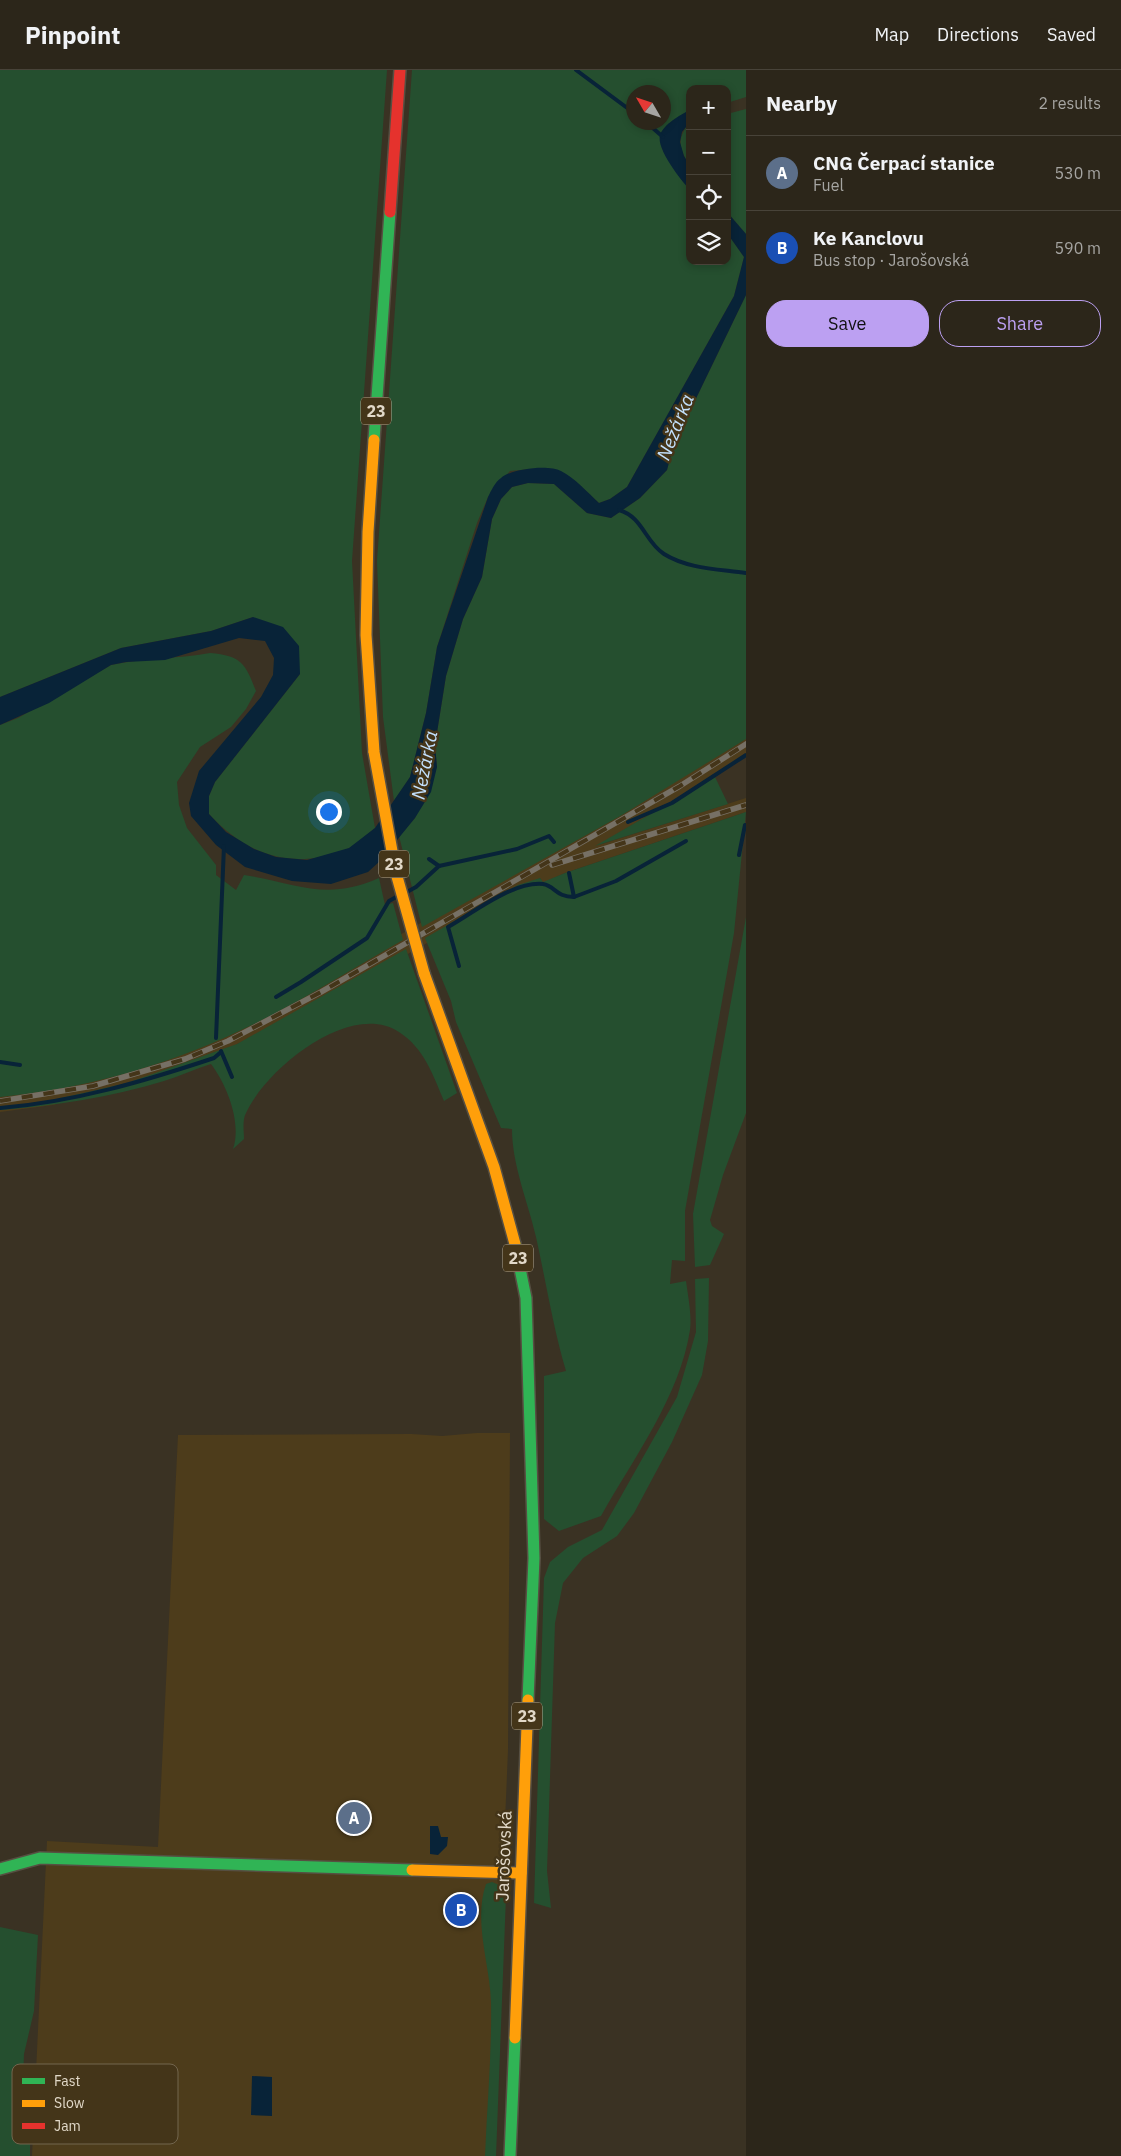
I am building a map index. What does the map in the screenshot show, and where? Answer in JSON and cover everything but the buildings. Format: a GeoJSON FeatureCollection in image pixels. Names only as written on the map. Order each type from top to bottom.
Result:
{"type":"FeatureCollection","features":[{"type":"Feature","properties":{"kind":"main road","name":"Jarošovská"},"geometry":{"type":"LineString","coordinates":[[400,70],[368,532],[366,635],[374,752],[396,873],[424,973],[494,1167],[512,1231],[526,1298],[534,1558],[510,2156]]}},
{"type":"Feature","properties":{"kind":"main road"},"geometry":{"type":"LineString","coordinates":[[0,1869],[40,1858],[521,1873]]}},
{"type":"Feature","properties":{"kind":"shaded area"},"geometry":{"type":"Polygon","coordinates":[[[746,732],[746,757],[599,845],[746,798],[746,812],[565,873],[543,883],[540,878],[326,1001],[188,1068],[53,1105],[0,1112],[0,1091],[316,983],[675,777],[746,732]]]}},
{"type":"Feature","properties":{"kind":"shaded area"},"geometry":{"type":"Polygon","coordinates":[[[510,1433],[508,1750],[491,2156],[32,2156],[33,2144],[178,2144],[178,2064],[36,2064],[47,1841],[158,1847],[178,1435],[411,1434],[442,1436],[510,1433]]]}},
{"type":"Feature","properties":{"kind":"green space"},"geometry":{"type":"Polygon","coordinates":[[[0,70],[387,70],[352,561],[362,753],[375,828],[347,849],[327,856],[308,859],[272,856],[239,840],[209,814],[209,796],[215,782],[300,674],[253,617],[211,631],[121,648],[0,697],[0,70]]]}},
{"type":"Feature","properties":{"kind":"green space"},"geometry":{"type":"Polygon","coordinates":[[[412,70],[746,70],[746,97],[731,102],[731,85],[686,85],[686,113],[671,124],[671,85],[626,85],[626,130],[665,130],[661,140],[662,148],[666,157],[686,184],[686,265],[731,265],[731,239],[744,257],[734,296],[627,487],[610,499],[599,503],[577,483],[560,472],[541,469],[510,471],[488,497],[477,523],[437,647],[426,713],[410,777],[394,801],[383,717],[377,561],[412,70]]]}},
{"type":"Feature","properties":{"kind":"green space"},"geometry":{"type":"Polygon","coordinates":[[[746,109],[746,234],[731,217],[731,113],[746,109]]]}},
{"type":"Feature","properties":{"kind":"green space"},"geometry":{"type":"Polygon","coordinates":[[[686,128],[686,159],[681,149],[683,134],[686,128]]]}},
{"type":"Feature","properties":{"kind":"green space"},"geometry":{"type":"Polygon","coordinates":[[[746,295],[746,739],[622,815],[422,927],[399,836],[415,818],[437,767],[435,745],[446,676],[463,619],[482,577],[492,519],[501,499],[512,487],[528,483],[554,484],[587,513],[611,518],[640,498],[667,470],[677,432],[688,415],[746,295]]]}},
{"type":"Feature","properties":{"kind":"green space"},"geometry":{"type":"Polygon","coordinates":[[[210,653],[229,656],[241,663],[249,674],[256,691],[246,709],[231,727],[200,747],[177,782],[179,805],[187,828],[216,865],[216,875],[236,890],[244,875],[296,886],[327,890],[343,889],[379,878],[385,905],[393,903],[403,940],[279,1011],[209,1045],[121,1075],[61,1088],[0,1097],[0,725],[18,718],[111,665],[210,653]]]}},
{"type":"Feature","properties":{"kind":"green space"},"geometry":{"type":"Polygon","coordinates":[[[715,777],[728,804],[595,846],[715,777]]]}},
{"type":"Feature","properties":{"kind":"green space"},"geometry":{"type":"Polygon","coordinates":[[[746,812],[734,933],[685,1211],[685,1261],[672,1260],[670,1284],[686,1281],[689,1299],[690,1330],[685,1355],[666,1403],[654,1426],[601,1516],[559,1531],[544,1519],[544,1376],[566,1371],[553,1321],[536,1237],[517,1170],[512,1129],[501,1128],[456,1022],[451,1001],[425,938],[518,885],[540,878],[543,882],[746,812]]]}},
{"type":"Feature","properties":{"kind":"green space"},"geometry":{"type":"Polygon","coordinates":[[[746,917],[746,1113],[723,1175],[710,1220],[712,1226],[724,1234],[710,1265],[695,1267],[693,1214],[746,917]]]}},
{"type":"Feature","properties":{"kind":"green space"},"geometry":{"type":"Polygon","coordinates":[[[406,949],[457,1093],[444,1101],[427,1063],[415,1046],[399,1032],[379,1024],[357,1025],[334,1032],[312,1044],[290,1060],[271,1077],[256,1096],[245,1116],[244,1139],[233,1149],[236,1128],[234,1116],[227,1093],[211,1064],[164,1081],[124,1092],[62,1103],[0,1110],[0,1108],[53,1100],[127,1083],[237,1044],[406,949]]]}},
{"type":"Feature","properties":{"kind":"green space"},"geometry":{"type":"Polygon","coordinates":[[[709,1278],[708,1341],[702,1375],[672,1442],[634,1513],[617,1536],[583,1558],[563,1583],[555,1623],[547,1871],[551,1908],[534,1903],[544,1578],[550,1562],[568,1547],[602,1530],[677,1397],[696,1332],[695,1279],[709,1278]]]}},
{"type":"Feature","properties":{"kind":"green space"},"geometry":{"type":"Polygon","coordinates":[[[492,1882],[499,1885],[506,1896],[496,2156],[485,2156],[491,2002],[481,1913],[482,1898],[486,1884],[492,1882]]]}},
{"type":"Feature","properties":{"kind":"green space"},"geometry":{"type":"Polygon","coordinates":[[[0,1927],[38,1935],[34,2011],[24,2054],[24,2064],[12,2064],[12,2144],[30,2144],[30,2156],[0,2156],[0,1927]]]}},
{"type":"Feature","properties":{"kind":"water"},"geometry":{"type":"Polygon","coordinates":[[[686,112],[686,127],[682,132],[680,142],[686,159],[686,185],[665,156],[660,141],[662,131],[671,130],[671,122],[686,112]]]}},
{"type":"Feature","properties":{"kind":"water","name":"Nežárka"},"geometry":{"type":"Polygon","coordinates":[[[731,217],[746,234],[746,295],[688,415],[677,432],[667,470],[640,498],[611,518],[587,513],[554,484],[528,483],[512,487],[501,499],[492,519],[482,577],[463,619],[446,676],[435,745],[437,767],[431,792],[415,818],[380,861],[368,872],[331,884],[292,881],[245,867],[216,845],[191,816],[189,803],[199,771],[261,697],[273,675],[274,658],[265,641],[239,638],[165,660],[126,662],[111,665],[49,703],[0,725],[0,697],[121,648],[211,631],[253,617],[283,627],[299,646],[300,674],[215,782],[209,796],[209,814],[226,832],[254,849],[276,857],[307,860],[349,848],[375,828],[410,777],[426,713],[437,647],[493,487],[499,480],[513,472],[530,468],[548,468],[566,474],[599,503],[610,499],[627,487],[734,296],[744,257],[731,239],[731,217]]]}},
{"type":"Feature","properties":{"kind":"water"},"geometry":{"type":"Polygon","coordinates":[[[430,1826],[438,1826],[441,1837],[448,1837],[447,1846],[438,1855],[430,1854],[430,1826]]]}},
{"type":"Feature","properties":{"kind":"water"},"geometry":{"type":"Polygon","coordinates":[[[252,2076],[272,2077],[272,2116],[251,2115],[252,2076]]]}},
{"type":"Feature","properties":{"kind":"waterway"},"geometry":{"type":"LineString","coordinates":[[576,70],[626,107]]}},
{"type":"Feature","properties":{"kind":"waterway"},"geometry":{"type":"LineString","coordinates":[[655,130],[663,137]]}},
{"type":"Feature","properties":{"kind":"waterway"},"geometry":{"type":"LineString","coordinates":[[619,510],[633,518],[652,543],[673,559],[693,566],[746,573]]}},
{"type":"Feature","properties":{"kind":"waterway"},"geometry":{"type":"LineString","coordinates":[[628,822],[672,803],[746,755]]}},
{"type":"Feature","properties":{"kind":"waterway"},"geometry":{"type":"LineString","coordinates":[[739,855],[745,825]]}},
{"type":"Feature","properties":{"kind":"waterway"},"geometry":{"type":"LineString","coordinates":[[429,859],[439,866],[517,849],[549,836],[554,842]]}},
{"type":"Feature","properties":{"kind":"waterway"},"geometry":{"type":"LineString","coordinates":[[574,897],[616,881],[686,841]]}},
{"type":"Feature","properties":{"kind":"waterway"},"geometry":{"type":"LineString","coordinates":[[216,1038],[224,846]]}},
{"type":"Feature","properties":{"kind":"waterway"},"geometry":{"type":"LineString","coordinates":[[405,893],[416,887],[439,866]]}},
{"type":"Feature","properties":{"kind":"waterway"},"geometry":{"type":"LineString","coordinates":[[459,966],[448,927],[494,899],[519,887],[531,884],[547,885],[563,895],[574,897],[569,873]]}},
{"type":"Feature","properties":{"kind":"waterway"},"geometry":{"type":"LineString","coordinates":[[276,997],[367,938],[389,901],[398,896]]}},
{"type":"Feature","properties":{"kind":"waterway"},"geometry":{"type":"LineString","coordinates":[[221,1051],[232,1077]]}},
{"type":"Feature","properties":{"kind":"waterway"},"geometry":{"type":"LineString","coordinates":[[0,1108],[82,1096],[162,1075],[214,1058],[221,1052]]}},
{"type":"Feature","properties":{"kind":"waterway"},"geometry":{"type":"LineString","coordinates":[[0,1062],[20,1065]]}},
{"type":"Feature","properties":{"kind":"railway"},"geometry":{"type":"LineString","coordinates":[[0,1101],[93,1086],[185,1059],[228,1041],[321,992],[680,786],[746,744]]}},
{"type":"Feature","properties":{"kind":"railway"},"geometry":{"type":"LineString","coordinates":[[552,865],[746,805]]}},
{"type":"Feature","properties":{"kind":"traffic: fast"},"geometry":{"type":"LineString","coordinates":[[374,440],[390,212]]}},
{"type":"Feature","properties":{"kind":"traffic: fast"},"geometry":{"type":"LineString","coordinates":[[515,1244],[526,1298],[534,1558],[528,1700]]}},
{"type":"Feature","properties":{"kind":"traffic: fast"},"geometry":{"type":"LineString","coordinates":[[0,1869],[40,1858],[412,1870]]}},
{"type":"Feature","properties":{"kind":"traffic: fast"},"geometry":{"type":"LineString","coordinates":[[510,2156],[515,2038]]}},
{"type":"Feature","properties":{"kind":"traffic: slow"},"geometry":{"type":"LineString","coordinates":[[374,440],[368,532],[366,635],[374,752]]}},
{"type":"Feature","properties":{"kind":"traffic: slow"},"geometry":{"type":"LineString","coordinates":[[374,752],[396,873],[424,973]]}},
{"type":"Feature","properties":{"kind":"traffic: slow"},"geometry":{"type":"LineString","coordinates":[[424,973],[494,1167],[515,1244]]}},
{"type":"Feature","properties":{"kind":"traffic: slow"},"geometry":{"type":"LineString","coordinates":[[515,2038],[528,1700]]}},
{"type":"Feature","properties":{"kind":"traffic: slow"},"geometry":{"type":"LineString","coordinates":[[412,1870],[521,1873]]}},
{"type":"Feature","properties":{"kind":"traffic: jam"},"geometry":{"type":"LineString","coordinates":[[390,212],[400,70]]}},
{"type":"Feature","properties":{"kind":"place","name":"CNG Čerpací stanice"},"geometry":{"type":"Point","coordinates":[354,1818]}},
{"type":"Feature","properties":{"kind":"place","name":"Ke Kanclovu"},"geometry":{"type":"Point","coordinates":[461,1910]}}]}
